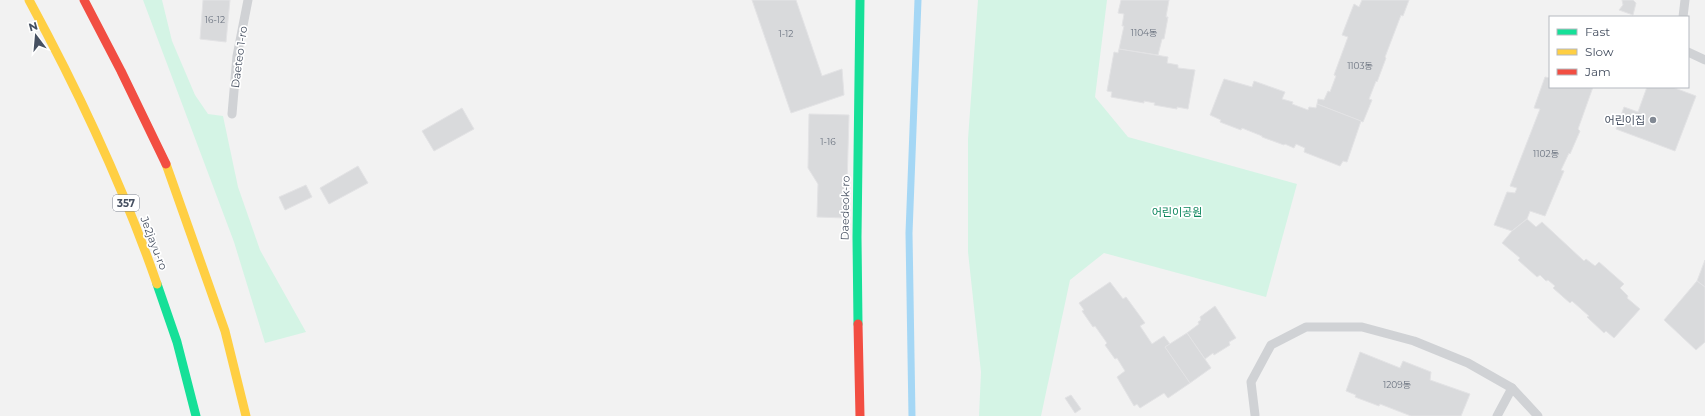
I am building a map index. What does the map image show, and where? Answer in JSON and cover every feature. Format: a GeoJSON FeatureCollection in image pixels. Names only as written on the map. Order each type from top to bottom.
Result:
{"type":"FeatureCollection","features":[{"type":"Feature","properties":{"kind":"main road","name":"Je2jayu-ro"},"geometry":{"type":"LineString","coordinates":[[29,0],[62,61],[101,143],[142,241],[177,342],[196,416]]}},
{"type":"Feature","properties":{"kind":"main road"},"geometry":{"type":"LineString","coordinates":[[84,0],[121,70],[165,163],[225,331],[246,416]]}},
{"type":"Feature","properties":{"kind":"main road","name":"Daedeok-ro"},"geometry":{"type":"LineString","coordinates":[[860,0],[857,237],[860,416]]}},
{"type":"Feature","properties":{"kind":"lane","name":"Daeteo 1-ro"},"geometry":{"type":"LineString","coordinates":[[232,114],[237,56],[248,0]]}},
{"type":"Feature","properties":{"kind":"lane"},"geometry":{"type":"LineString","coordinates":[[1683,16],[1685,0]]}},
{"type":"Feature","properties":{"kind":"lane"},"geometry":{"type":"LineString","coordinates":[[1689,52],[1705,60]]}},
{"type":"Feature","properties":{"kind":"lane"},"geometry":{"type":"LineString","coordinates":[[1255,415],[1251,382],[1271,345],[1306,327],[1362,327],[1414,341],[1468,363],[1512,388],[1538,416]]}},
{"type":"Feature","properties":{"kind":"lane"},"geometry":{"type":"LineString","coordinates":[[1497,416],[1512,388]]}},
{"type":"Feature","properties":{"kind":"green space"},"geometry":{"type":"Polygon","coordinates":[[[143,0],[162,0],[172,41],[195,95],[208,114],[223,116],[238,187],[260,250],[306,332],[265,343],[234,242],[143,0]]]}},
{"type":"Feature","properties":{"kind":"green space","name":"어린이공원"},"geometry":{"type":"Polygon","coordinates":[[[978,0],[1107,0],[1095,97],[1128,137],[1297,184],[1266,297],[1104,253],[1070,280],[1041,416],[979,416],[981,372],[968,252],[968,139],[978,0]]]}},
{"type":"Feature","properties":{"kind":"building"},"geometry":{"type":"Polygon","coordinates":[[[203,0],[230,0],[226,42],[200,39],[203,0]]]}},
{"type":"Feature","properties":{"kind":"building"},"geometry":{"type":"Polygon","coordinates":[[[752,0],[796,0],[822,76],[842,69],[844,95],[791,113],[752,0]]]}},
{"type":"Feature","properties":{"kind":"building"},"geometry":{"type":"Polygon","coordinates":[[[1121,0],[1169,0],[1164,39],[1162,39],[1158,55],[1119,49],[1124,26],[1122,26],[1124,14],[1118,13],[1121,0]]]}},
{"type":"Feature","properties":{"kind":"building"},"geometry":{"type":"Polygon","coordinates":[[[1362,0],[1409,0],[1403,16],[1401,15],[1377,82],[1376,81],[1369,99],[1372,100],[1363,122],[1317,104],[1318,99],[1324,100],[1328,91],[1330,92],[1336,76],[1334,75],[1348,37],[1342,35],[1354,4],[1359,7],[1362,0]]]}},
{"type":"Feature","properties":{"kind":"building"},"geometry":{"type":"Polygon","coordinates":[[[1622,0],[1633,0],[1636,3],[1633,15],[1619,10],[1623,5],[1622,0]]]}},
{"type":"Feature","properties":{"kind":"building"},"geometry":{"type":"Polygon","coordinates":[[[1119,49],[1168,57],[1167,63],[1178,65],[1178,68],[1195,70],[1188,109],[1177,107],[1177,109],[1154,105],[1155,103],[1144,101],[1144,103],[1111,97],[1112,92],[1107,91],[1114,52],[1118,53],[1119,49]]]}},
{"type":"Feature","properties":{"kind":"building"},"geometry":{"type":"Polygon","coordinates":[[[1545,77],[1549,78],[1549,88],[1593,88],[1578,129],[1580,131],[1561,170],[1564,171],[1545,216],[1530,211],[1527,219],[1512,231],[1494,225],[1507,192],[1515,193],[1517,188],[1510,186],[1540,109],[1534,108],[1545,77]]]}},
{"type":"Feature","properties":{"kind":"building"},"geometry":{"type":"Polygon","coordinates":[[[1224,79],[1252,87],[1254,81],[1285,92],[1282,99],[1293,102],[1292,104],[1308,110],[1309,107],[1316,108],[1317,104],[1361,121],[1347,162],[1343,161],[1340,166],[1304,152],[1305,148],[1296,144],[1294,148],[1262,137],[1242,128],[1241,130],[1220,122],[1221,120],[1210,115],[1224,79]]]}},
{"type":"Feature","properties":{"kind":"building","name":"어린이집"},"geometry":{"type":"Polygon","coordinates":[[[1647,88],[1675,88],[1696,96],[1675,151],[1616,129],[1624,107],[1638,112],[1647,88]]]}},
{"type":"Feature","properties":{"kind":"building"},"geometry":{"type":"Polygon","coordinates":[[[462,108],[474,129],[434,151],[422,131],[462,108]]]}},
{"type":"Feature","properties":{"kind":"building"},"geometry":{"type":"Polygon","coordinates":[[[809,114],[849,115],[846,218],[817,217],[818,184],[808,168],[809,114]]]}},
{"type":"Feature","properties":{"kind":"building"},"geometry":{"type":"Polygon","coordinates":[[[358,166],[368,183],[329,204],[320,188],[358,166]]]}},
{"type":"Feature","properties":{"kind":"building"},"geometry":{"type":"Polygon","coordinates":[[[306,185],[312,197],[285,210],[279,197],[306,185]]]}},
{"type":"Feature","properties":{"kind":"building"},"geometry":{"type":"Polygon","coordinates":[[[1527,219],[1536,227],[1542,222],[1584,261],[1586,259],[1595,266],[1599,262],[1624,284],[1620,288],[1628,296],[1627,298],[1640,309],[1614,338],[1606,331],[1604,333],[1587,317],[1589,316],[1572,301],[1570,303],[1553,288],[1555,286],[1548,280],[1546,281],[1540,275],[1537,277],[1518,260],[1520,258],[1502,243],[1512,231],[1527,219]]]}},
{"type":"Feature","properties":{"kind":"building"},"geometry":{"type":"Polygon","coordinates":[[[1705,260],[1705,287],[1697,281],[1705,260]]]}},
{"type":"Feature","properties":{"kind":"building"},"geometry":{"type":"Polygon","coordinates":[[[1697,281],[1705,287],[1705,342],[1696,350],[1664,320],[1697,281]]]}},
{"type":"Feature","properties":{"kind":"building"},"geometry":{"type":"Polygon","coordinates":[[[1110,282],[1123,299],[1126,297],[1145,323],[1140,326],[1152,344],[1164,336],[1170,344],[1165,347],[1190,383],[1168,398],[1164,393],[1140,408],[1137,404],[1134,406],[1117,377],[1125,371],[1117,358],[1115,359],[1105,345],[1107,343],[1095,326],[1093,327],[1082,311],[1084,310],[1079,303],[1110,282]]]}},
{"type":"Feature","properties":{"kind":"building"},"geometry":{"type":"Polygon","coordinates":[[[1215,306],[1236,338],[1229,342],[1230,345],[1214,355],[1213,353],[1205,359],[1187,333],[1199,324],[1198,322],[1201,320],[1200,317],[1215,306]]]}},
{"type":"Feature","properties":{"kind":"building"},"geometry":{"type":"Polygon","coordinates":[[[1187,333],[1211,368],[1190,383],[1165,347],[1187,333]]]}},
{"type":"Feature","properties":{"kind":"building"},"geometry":{"type":"Polygon","coordinates":[[[1360,352],[1400,368],[1403,361],[1431,372],[1430,380],[1470,394],[1461,416],[1411,416],[1380,404],[1379,406],[1355,397],[1356,395],[1346,391],[1360,352]]]}},
{"type":"Feature","properties":{"kind":"building"},"geometry":{"type":"Polygon","coordinates":[[[1071,395],[1081,409],[1075,413],[1065,398],[1071,395]]]}},
{"type":"Feature","properties":{"kind":"waterway"},"geometry":{"type":"LineString","coordinates":[[912,416],[909,233],[918,0]]}},
{"type":"Feature","properties":{"kind":"traffic: fast"},"geometry":{"type":"LineString","coordinates":[[858,324],[857,237],[860,0]]}},
{"type":"Feature","properties":{"kind":"traffic: fast"},"geometry":{"type":"LineString","coordinates":[[157,284],[177,342],[196,416]]}},
{"type":"Feature","properties":{"kind":"traffic: slow"},"geometry":{"type":"LineString","coordinates":[[29,0],[83,104],[130,211],[157,284]]}},
{"type":"Feature","properties":{"kind":"traffic: slow"},"geometry":{"type":"LineString","coordinates":[[166,164],[225,331],[246,416]]}},
{"type":"Feature","properties":{"kind":"traffic: jam"},"geometry":{"type":"LineString","coordinates":[[84,0],[121,71],[166,164]]}},
{"type":"Feature","properties":{"kind":"traffic: jam"},"geometry":{"type":"LineString","coordinates":[[858,324],[860,416]]}},
{"type":"Feature","properties":{"kind":"place","name":"어린이집"},"geometry":{"type":"Point","coordinates":[1653,120]}}]}
